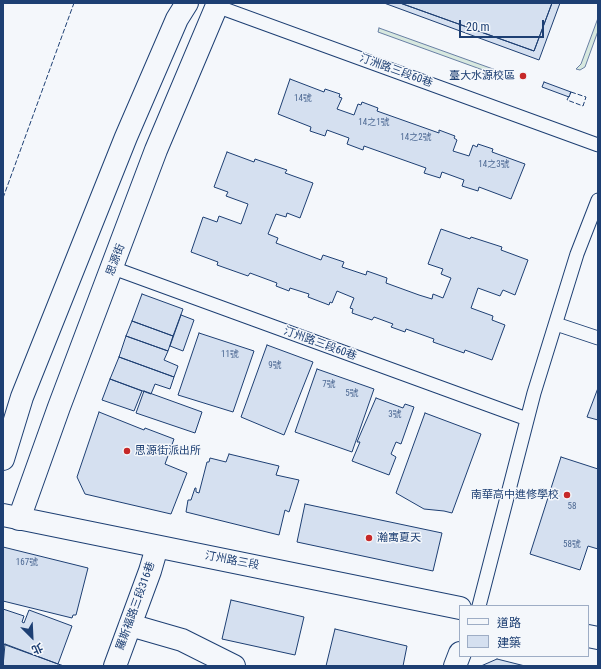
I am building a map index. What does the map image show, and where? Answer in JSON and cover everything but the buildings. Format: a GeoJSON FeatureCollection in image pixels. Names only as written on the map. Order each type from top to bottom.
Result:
{"type":"FeatureCollection","features":[{"type":"Feature","properties":{"kind":"street"},"geometry":{"type":"LineString","coordinates":[[3,459],[12,399],[177,19],[187,3]]}},
{"type":"Feature","properties":{"kind":"street","name":"思源街"},"geometry":{"type":"LineString","coordinates":[[11,517],[59,407],[156,150],[217,5]]}},
{"type":"Feature","properties":{"kind":"street","name":"汀州路三段"},"geometry":{"type":"LineString","coordinates":[[11,517],[459,608]]}},
{"type":"Feature","properties":{"kind":"street","name":"羅斯福路三段316巷"},"geometry":{"type":"LineString","coordinates":[[115,666],[150,571],[156,547]]}},
{"type":"Feature","properties":{"kind":"street"},"geometry":{"type":"LineString","coordinates":[[130,625],[182,640],[234,666]]}},
{"type":"Feature","properties":{"kind":"street"},"geometry":{"type":"LineString","coordinates":[[455,666],[459,656]]}},
{"type":"Feature","properties":{"kind":"lane","name":"汀洲路三段60巷"},"geometry":{"type":"LineString","coordinates":[[217,5],[598,145]]}},
{"type":"Feature","properties":{"kind":"lane"},"geometry":{"type":"LineString","coordinates":[[479,605],[527,419],[577,254],[598,200]]}},
{"type":"Feature","properties":{"kind":"lane","name":"汀州路三段60巷"},"geometry":{"type":"LineString","coordinates":[[112,268],[527,419]]}},
{"type":"Feature","properties":{"kind":"lane"},"geometry":{"type":"LineString","coordinates":[[556,324],[598,338]]}},
{"type":"Feature","properties":{"kind":"shaded area"},"geometry":{"type":"Polygon","coordinates":[[[598,18],[598,31],[585,67],[580,70],[576,69],[581,64],[598,18]]]}},
{"type":"Feature","properties":{"kind":"shaded area"},"geometry":{"type":"Polygon","coordinates":[[[379,28],[507,74],[505,78],[378,32],[379,28]]]}},
{"type":"Feature","properties":{"kind":"fence"},"geometry":{"type":"LineString","coordinates":[[3,198],[74,3]]}},
{"type":"Feature","properties":{"kind":"fence"},"geometry":{"type":"LineString","coordinates":[[571,92],[586,97],[583,106],[567,100],[571,92]]}},
{"type":"Feature","properties":{"kind":"place","name":"臺大水源校區"},"geometry":{"type":"Point","coordinates":[523,76]}},
{"type":"Feature","properties":{"kind":"place","name":"思源街派出所"},"geometry":{"type":"Point","coordinates":[127,451]}},
{"type":"Feature","properties":{"kind":"place","name":"南華高中進修學校"},"geometry":{"type":"Point","coordinates":[567,495]}},
{"type":"Feature","properties":{"kind":"place","name":"瀚寓夏天"},"geometry":{"type":"Point","coordinates":[369,538]}}]}
